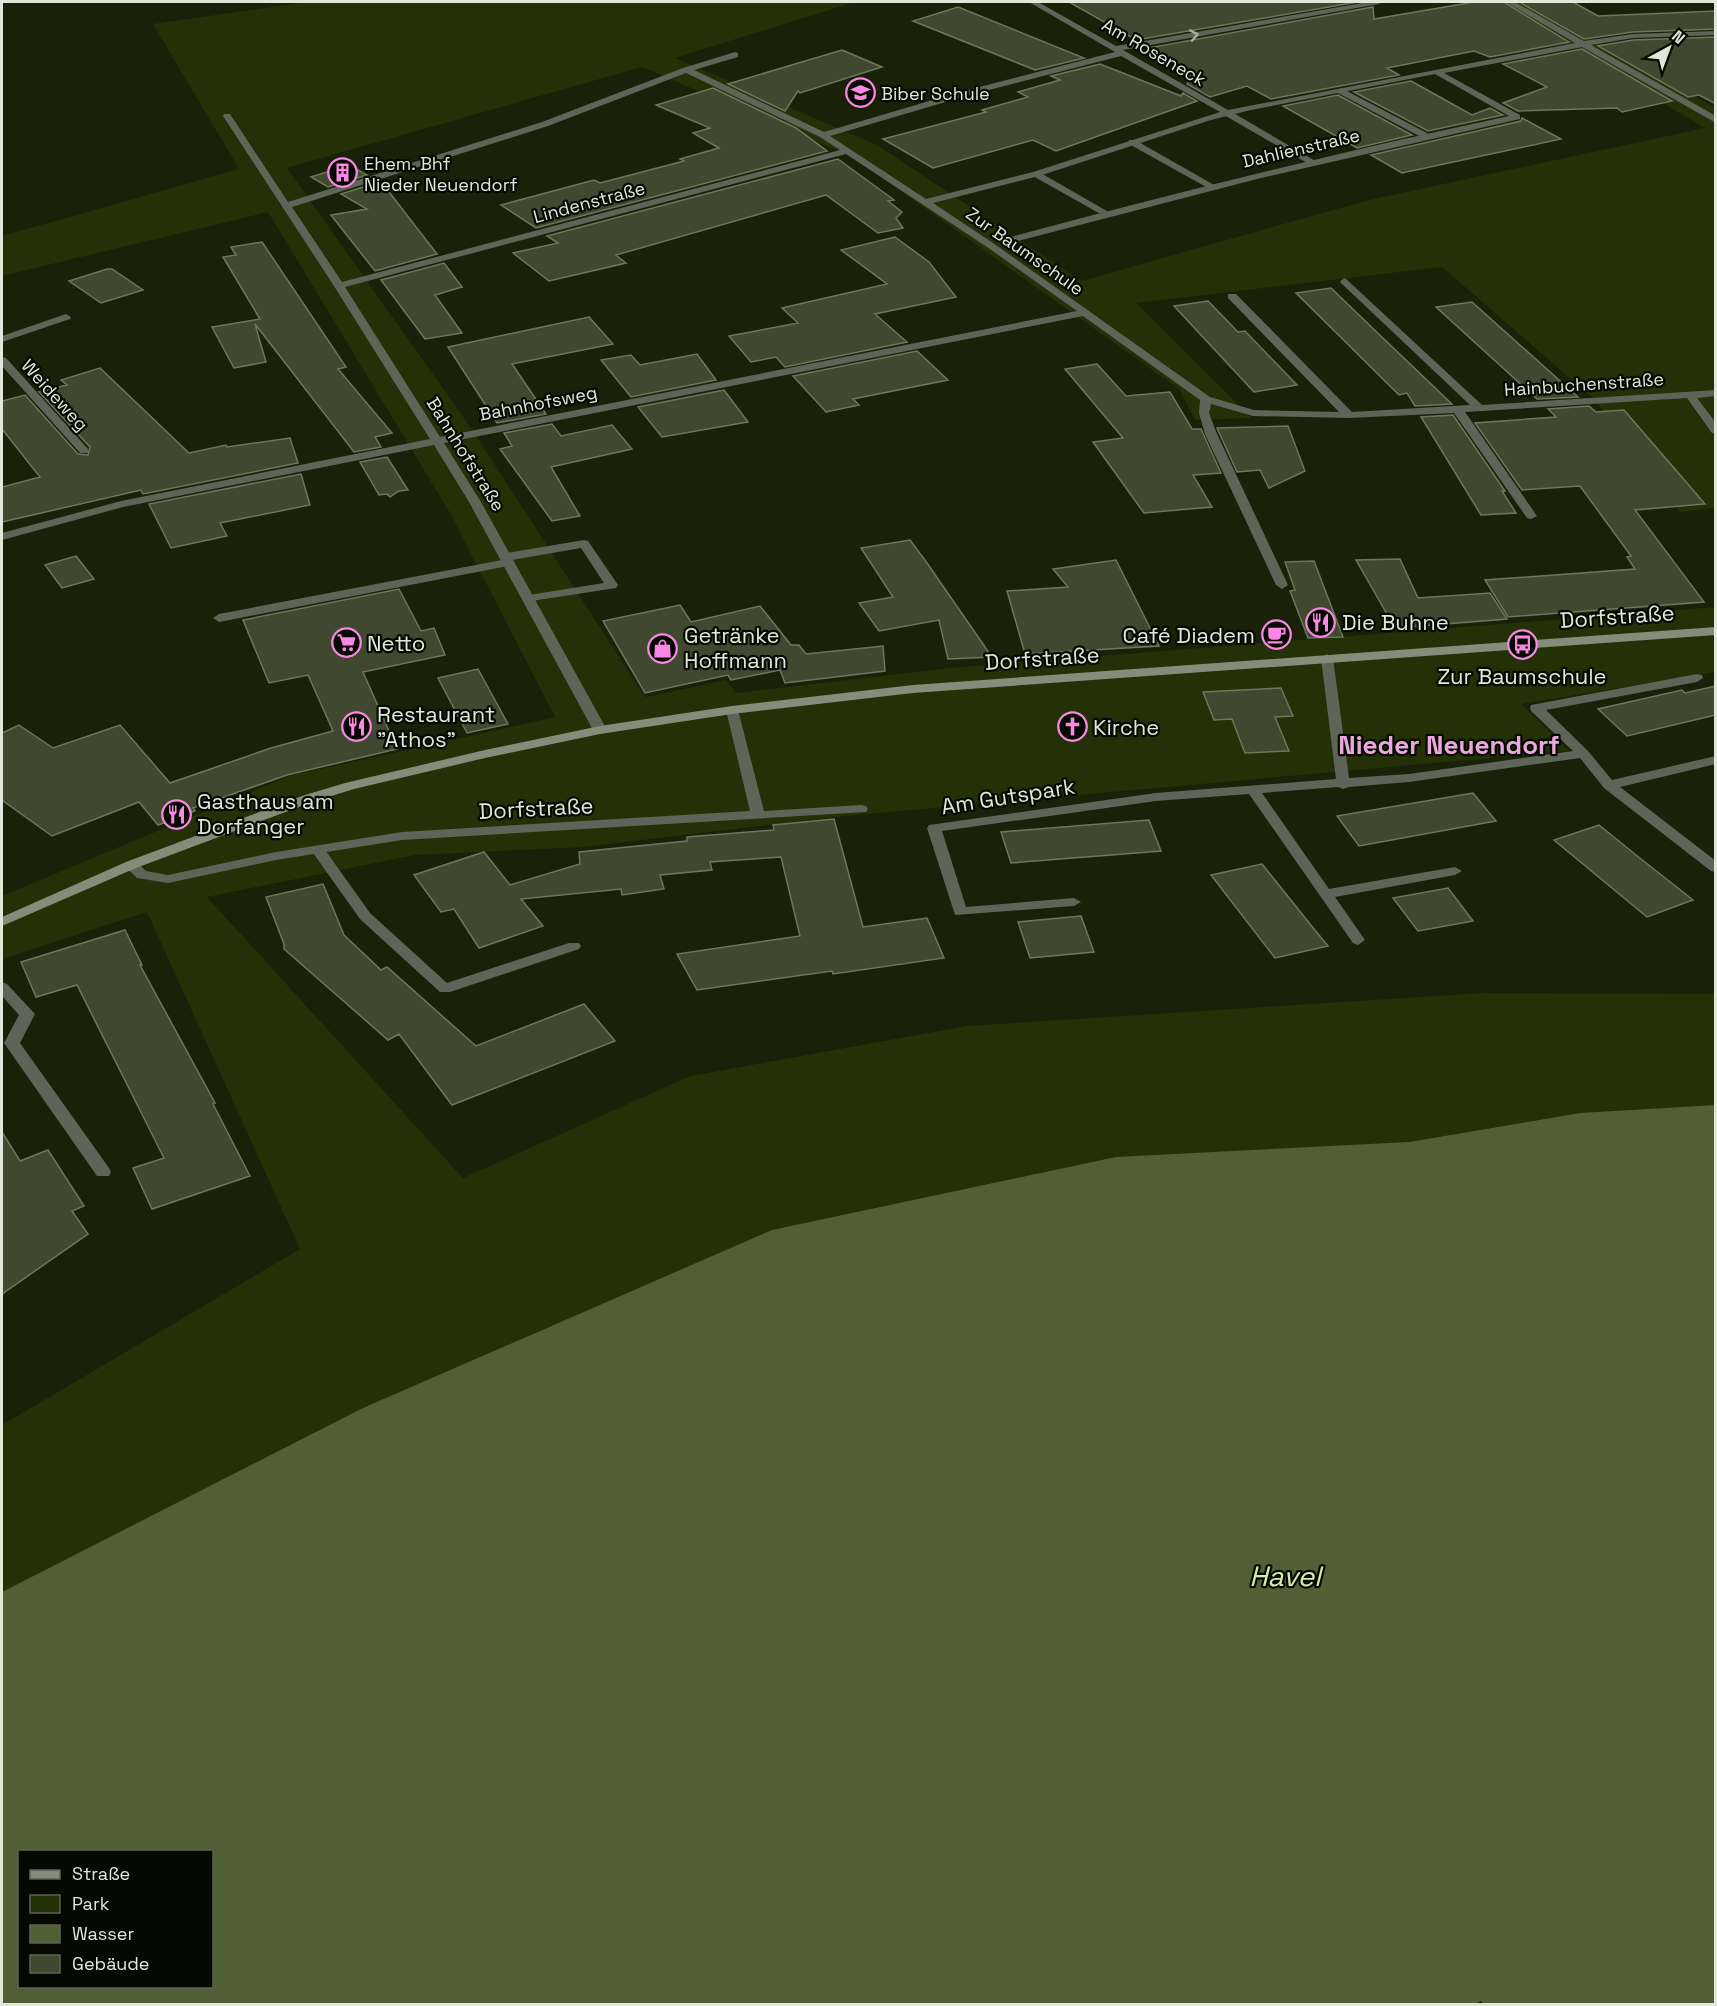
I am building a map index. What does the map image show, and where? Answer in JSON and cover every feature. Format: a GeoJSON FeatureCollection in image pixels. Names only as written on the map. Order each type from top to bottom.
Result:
{"type":"FeatureCollection","features":[{"type":"Feature","properties":{"kind":"main road","name":"Dorfstraße"},"geometry":{"type":"LineString","coordinates":[[2,922],[131,865],[310,798],[350,786],[556,738],[600,730],[732,710],[924,688],[1716,631]]}},
{"type":"Feature","properties":{"kind":"street","name":"Am Roseneck"},"geometry":{"type":"LineString","coordinates":[[1034,2],[1312,162]]}},
{"type":"Feature","properties":{"kind":"street"},"geometry":{"type":"LineString","coordinates":[[823,135],[1119,51],[1379,2]]}},
{"type":"Feature","properties":{"kind":"street"},"geometry":{"type":"LineString","coordinates":[[1510,2],[1716,120]]}},
{"type":"Feature","properties":{"kind":"street"},"geometry":{"type":"LineString","coordinates":[[925,202],[1036,174],[1227,113],[1582,44],[1633,36],[1716,33]]}},
{"type":"Feature","properties":{"kind":"street"},"geometry":{"type":"LineString","coordinates":[[286,206],[545,124],[686,70],[735,55]]}},
{"type":"Feature","properties":{"kind":"street","name":"Zur Baumschule"},"geometry":{"type":"LineString","coordinates":[[686,70],[823,135],[990,245],[1206,399]]}},
{"type":"Feature","properties":{"kind":"street","name":"Dahlienstraße"},"geometry":{"type":"LineString","coordinates":[[1006,241],[1211,186],[1424,135],[1517,117],[1437,72]]}},
{"type":"Feature","properties":{"kind":"street"},"geometry":{"type":"LineString","coordinates":[[1341,91],[1424,135]]}},
{"type":"Feature","properties":{"kind":"street","name":"Bahnhofstraße"},"geometry":{"type":"LineString","coordinates":[[227,116],[339,286],[437,441],[530,599],[600,730]]}},
{"type":"Feature","properties":{"kind":"street"},"geometry":{"type":"LineString","coordinates":[[1132,142],[1211,186]]}},
{"type":"Feature","properties":{"kind":"street","name":"Lindenstraße"},"geometry":{"type":"LineString","coordinates":[[339,286],[848,151]]}},
{"type":"Feature","properties":{"kind":"street"},"geometry":{"type":"LineString","coordinates":[[1036,174],[1107,214]]}},
{"type":"Feature","properties":{"kind":"street","name":"Hainbuchenstraße"},"geometry":{"type":"LineString","coordinates":[[1345,281],[1480,409]]}},
{"type":"Feature","properties":{"kind":"street"},"geometry":{"type":"LineString","coordinates":[[1233,296],[1349,415]]}},
{"type":"Feature","properties":{"kind":"street","name":"Bahnhofsweg"},"geometry":{"type":"LineString","coordinates":[[2,537],[121,504],[1084,314]]}},
{"type":"Feature","properties":{"kind":"street","name":"Weideweg"},"geometry":{"type":"LineString","coordinates":[[2,339],[66,317]]}},
{"type":"Feature","properties":{"kind":"street","name":"Weideweg"},"geometry":{"type":"LineString","coordinates":[[2,360],[84,451]]}},
{"type":"Feature","properties":{"kind":"street","name":"Hainbuchenstraße"},"geometry":{"type":"LineString","coordinates":[[1206,399],[1253,413],[1349,415],[1480,409],[1716,393]]}},
{"type":"Feature","properties":{"kind":"street","name":"Hainbuchenstraße"},"geometry":{"type":"LineString","coordinates":[[1690,395],[1716,431]]}},
{"type":"Feature","properties":{"kind":"street"},"geometry":{"type":"LineString","coordinates":[[1206,399],[1204,413],[1211,434],[1282,585]]}},
{"type":"Feature","properties":{"kind":"street"},"geometry":{"type":"LineString","coordinates":[[1458,410],[1531,516]]}},
{"type":"Feature","properties":{"kind":"street"},"geometry":{"type":"LineString","coordinates":[[219,618],[584,544],[612,585],[530,599]]}},
{"type":"Feature","properties":{"kind":"street"},"geometry":{"type":"LineString","coordinates":[[1327,658],[1343,785]]}},
{"type":"Feature","properties":{"kind":"street"},"geometry":{"type":"LineString","coordinates":[[1697,678],[1536,708],[1584,754],[1609,785],[1712,862]]}},
{"type":"Feature","properties":{"kind":"street"},"geometry":{"type":"LineString","coordinates":[[732,710],[758,816]]}},
{"type":"Feature","properties":{"kind":"street","name":"Am Gutspark"},"geometry":{"type":"LineString","coordinates":[[1074,902],[960,912],[934,828],[1156,797],[1343,785],[1584,754]]}},
{"type":"Feature","properties":{"kind":"street"},"geometry":{"type":"LineString","coordinates":[[1609,785],[1716,760]]}},
{"type":"Feature","properties":{"kind":"street"},"geometry":{"type":"LineString","coordinates":[[1253,790],[1358,940]]}},
{"type":"Feature","properties":{"kind":"street","name":"Dorfstraße"},"geometry":{"type":"LineString","coordinates":[[131,865],[142,875],[168,879],[402,836],[861,809]]}},
{"type":"Feature","properties":{"kind":"street"},"geometry":{"type":"LineString","coordinates":[[318,850],[345,892],[372,924],[445,989],[574,946]]}},
{"type":"Feature","properties":{"kind":"street"},"geometry":{"type":"LineString","coordinates":[[1325,894],[1455,872]]}},
{"type":"Feature","properties":{"kind":"street"},"geometry":{"type":"LineString","coordinates":[[2,987],[27,1014],[7,1044],[103,1172]]}},
{"type":"Feature","properties":{"kind":"green space"},"geometry":{"type":"Polygon","coordinates":[[[306,2],[855,2],[675,58],[877,145],[1081,281],[1369,200],[1705,128],[1493,2],[1528,2],[1715,106],[1715,508],[1680,512],[1594,399],[1442,267],[1136,303],[1252,418],[1195,420],[1179,389],[853,157],[642,67],[287,168],[471,428],[645,697],[726,680],[736,693],[950,668],[1715,607],[1715,672],[1521,704],[1569,751],[844,816],[584,847],[415,855],[207,897],[463,1178],[690,1076],[967,1026],[1483,993],[1715,994],[1715,1105],[1580,1113],[1409,1142],[2,1594],[2,1425],[300,1249],[147,912],[2,959],[2,896],[289,776],[555,717],[450,513],[268,212],[2,276],[2,236],[239,169],[153,24],[306,2]]]}},
{"type":"Feature","properties":{"kind":"water","name":"Havel"},"geometry":{"type":"Polygon","coordinates":[[[1715,1105],[1715,2004],[1484,2004],[1481,2001],[1475,2004],[2,2004],[2,1592],[363,1408],[772,1230],[1116,1157],[1409,1142],[1580,1113],[1715,1105]]]}},
{"type":"Feature","properties":{"kind":"building"},"geometry":{"type":"Polygon","coordinates":[[[1069,2],[1358,2],[1136,40],[1069,2]]]}},
{"type":"Feature","properties":{"kind":"building"},"geometry":{"type":"Polygon","coordinates":[[[1474,2],[1504,2],[1569,42],[1490,57],[1474,51],[1387,68],[1399,75],[1271,99],[1247,86],[1210,97],[1187,84],[1192,73],[1148,48],[1373,7],[1374,19],[1474,2]]]}},
{"type":"Feature","properties":{"kind":"building"},"geometry":{"type":"Polygon","coordinates":[[[1519,2],[1573,2],[1598,16],[1716,11],[1716,29],[1633,32],[1584,39],[1519,2]]]}},
{"type":"Feature","properties":{"kind":"building"},"geometry":{"type":"Polygon","coordinates":[[[958,7],[1084,58],[1035,70],[913,21],[958,7]]]}},
{"type":"Feature","properties":{"kind":"building"},"geometry":{"type":"Polygon","coordinates":[[[1716,37],[1716,104],[1699,95],[1688,97],[1598,46],[1633,40],[1716,37]]]}},
{"type":"Feature","properties":{"kind":"building"},"geometry":{"type":"Polygon","coordinates":[[[1582,49],[1672,101],[1622,112],[1617,108],[1518,111],[1503,103],[1547,87],[1503,64],[1582,49]]]}},
{"type":"Feature","properties":{"kind":"building"},"geometry":{"type":"Polygon","coordinates":[[[842,50],[882,67],[800,93],[798,91],[785,111],[728,84],[842,50]]]}},
{"type":"Feature","properties":{"kind":"building"},"geometry":{"type":"Polygon","coordinates":[[[1100,64],[1181,96],[1183,93],[1197,101],[1056,151],[1033,140],[933,168],[883,139],[986,112],[982,110],[1028,97],[1018,92],[1060,80],[1051,76],[1100,64]]]}},
{"type":"Feature","properties":{"kind":"building"},"geometry":{"type":"Polygon","coordinates":[[[1411,81],[1472,115],[1490,108],[1503,115],[1428,131],[1354,92],[1411,81]]]}},
{"type":"Feature","properties":{"kind":"building"},"geometry":{"type":"Polygon","coordinates":[[[713,88],[796,128],[827,151],[536,228],[501,205],[594,180],[600,183],[684,161],[680,159],[719,148],[693,133],[710,128],[656,105],[713,88]]]}},
{"type":"Feature","properties":{"kind":"building"},"geometry":{"type":"Polygon","coordinates":[[[1338,95],[1412,135],[1357,148],[1283,106],[1338,95]]]}},
{"type":"Feature","properties":{"kind":"building"},"geometry":{"type":"Polygon","coordinates":[[[1522,118],[1561,139],[1402,173],[1371,155],[1521,121],[1522,118]]]}},
{"type":"Feature","properties":{"kind":"building"},"geometry":{"type":"Polygon","coordinates":[[[838,159],[894,200],[888,201],[902,212],[896,218],[903,228],[878,233],[826,195],[616,255],[626,263],[549,281],[513,253],[558,243],[547,236],[838,159]]]}},
{"type":"Feature","properties":{"kind":"building","name":"Ehem. Bhf Nieder Neuendorf"},"geometry":{"type":"Polygon","coordinates":[[[349,165],[367,175],[328,187],[311,177],[349,165]]]}},
{"type":"Feature","properties":{"kind":"building"},"geometry":{"type":"Polygon","coordinates":[[[379,182],[383,184],[437,254],[375,271],[331,215],[367,209],[341,194],[379,182]]]}},
{"type":"Feature","properties":{"kind":"building"},"geometry":{"type":"Polygon","coordinates":[[[895,237],[929,262],[956,297],[875,314],[907,342],[785,367],[776,357],[751,362],[729,336],[798,323],[782,308],[887,284],[841,250],[895,237]]]}},
{"type":"Feature","properties":{"kind":"building"},"geometry":{"type":"Polygon","coordinates":[[[262,242],[346,367],[338,369],[392,433],[375,437],[381,447],[354,452],[255,324],[266,362],[234,368],[212,327],[260,319],[223,257],[236,255],[231,247],[262,242]]]}},
{"type":"Feature","properties":{"kind":"building"},"geometry":{"type":"Polygon","coordinates":[[[444,263],[462,287],[435,295],[462,333],[425,339],[381,280],[444,263]]]}},
{"type":"Feature","properties":{"kind":"building"},"geometry":{"type":"Polygon","coordinates":[[[112,269],[143,290],[101,303],[69,281],[112,269]]]}},
{"type":"Feature","properties":{"kind":"building"},"geometry":{"type":"Polygon","coordinates":[[[1331,288],[1452,404],[1415,406],[1407,393],[1399,395],[1296,293],[1331,288]]]}},
{"type":"Feature","properties":{"kind":"building"},"geometry":{"type":"Polygon","coordinates":[[[1208,301],[1238,332],[1245,331],[1297,385],[1254,392],[1174,306],[1208,301]]]}},
{"type":"Feature","properties":{"kind":"building"},"geometry":{"type":"Polygon","coordinates":[[[1472,302],[1578,397],[1537,399],[1436,307],[1472,302]]]}},
{"type":"Feature","properties":{"kind":"building"},"geometry":{"type":"Polygon","coordinates":[[[589,317],[613,344],[512,364],[546,414],[497,423],[448,347],[589,317]]]}},
{"type":"Feature","properties":{"kind":"building"},"geometry":{"type":"Polygon","coordinates":[[[917,351],[948,380],[853,399],[859,405],[826,412],[793,376],[917,351]]]}},
{"type":"Feature","properties":{"kind":"building"},"geometry":{"type":"Polygon","coordinates":[[[697,354],[716,380],[631,397],[601,360],[631,355],[640,365],[697,354]]]}},
{"type":"Feature","properties":{"kind":"building"},"geometry":{"type":"Polygon","coordinates":[[[1097,364],[1126,396],[1170,392],[1192,429],[1201,429],[1221,473],[1193,475],[1212,507],[1144,513],[1093,442],[1123,438],[1065,369],[1097,364]]]}},
{"type":"Feature","properties":{"kind":"building"},"geometry":{"type":"Polygon","coordinates":[[[100,368],[189,453],[226,445],[227,447],[290,438],[298,463],[143,494],[141,490],[2,522],[2,487],[40,477],[2,429],[2,401],[25,395],[78,454],[88,455],[90,447],[39,392],[67,385],[61,380],[100,368]]]}},
{"type":"Feature","properties":{"kind":"building"},"geometry":{"type":"Polygon","coordinates":[[[724,390],[748,422],[662,437],[638,407],[724,390]]]}},
{"type":"Feature","properties":{"kind":"building"},"geometry":{"type":"Polygon","coordinates":[[[1589,406],[1596,412],[1624,410],[1705,504],[1635,510],[1704,602],[1508,617],[1485,580],[1635,569],[1627,557],[1631,556],[1580,486],[1522,490],[1475,423],[1556,417],[1548,409],[1589,406]]]}},
{"type":"Feature","properties":{"kind":"building"},"geometry":{"type":"Polygon","coordinates":[[[1453,415],[1505,491],[1502,491],[1516,513],[1481,515],[1421,417],[1453,415]]]}},
{"type":"Feature","properties":{"kind":"building"},"geometry":{"type":"Polygon","coordinates":[[[552,424],[561,436],[612,425],[632,449],[551,467],[580,516],[552,521],[500,449],[512,446],[504,433],[552,424]]]}},
{"type":"Feature","properties":{"kind":"building"},"geometry":{"type":"Polygon","coordinates":[[[1288,426],[1305,471],[1269,488],[1260,470],[1237,472],[1217,428],[1288,426]]]}},
{"type":"Feature","properties":{"kind":"building"},"geometry":{"type":"Polygon","coordinates":[[[387,457],[408,490],[399,491],[390,497],[387,494],[379,495],[360,462],[387,457]]]}},
{"type":"Feature","properties":{"kind":"building"},"geometry":{"type":"Polygon","coordinates":[[[301,474],[310,505],[220,523],[227,536],[171,548],[149,504],[301,474]]]}},
{"type":"Feature","properties":{"kind":"building"},"geometry":{"type":"Polygon","coordinates":[[[910,540],[992,657],[948,659],[939,620],[879,631],[859,603],[893,597],[861,548],[910,540]]]}},
{"type":"Feature","properties":{"kind":"building"},"geometry":{"type":"Polygon","coordinates":[[[76,556],[94,579],[62,588],[45,565],[76,556]]]}},
{"type":"Feature","properties":{"kind":"building"},"geometry":{"type":"Polygon","coordinates":[[[1400,559],[1418,598],[1490,593],[1507,619],[1395,628],[1356,560],[1400,559]]]}},
{"type":"Feature","properties":{"kind":"building"},"geometry":{"type":"Polygon","coordinates":[[[1116,560],[1159,646],[1025,654],[1007,591],[1068,587],[1053,569],[1116,560]]]}},
{"type":"Feature","properties":{"kind":"building"},"geometry":{"type":"Polygon","coordinates":[[[1314,561],[1343,637],[1308,638],[1290,591],[1295,590],[1285,562],[1314,561]]]}},
{"type":"Feature","properties":{"kind":"building"},"geometry":{"type":"Polygon","coordinates":[[[399,589],[421,631],[434,628],[445,655],[363,672],[397,749],[287,775],[193,808],[195,811],[158,825],[139,802],[52,836],[2,800],[2,733],[19,725],[53,748],[120,725],[170,783],[271,748],[333,731],[308,675],[269,683],[243,620],[399,589]]]}},
{"type":"Feature","properties":{"kind":"building"},"geometry":{"type":"Polygon","coordinates":[[[680,605],[691,622],[760,606],[791,645],[799,645],[806,654],[883,646],[885,671],[785,683],[780,670],[731,680],[728,675],[645,693],[603,621],[680,605]]]}},
{"type":"Feature","properties":{"kind":"building"},"geometry":{"type":"Polygon","coordinates":[[[478,669],[508,724],[467,733],[438,678],[478,669]]]}},
{"type":"Feature","properties":{"kind":"building"},"geometry":{"type":"Polygon","coordinates":[[[1716,686],[1716,715],[1627,736],[1598,709],[1682,690],[1685,693],[1716,686]]]}},
{"type":"Feature","properties":{"kind":"building"},"geometry":{"type":"Polygon","coordinates":[[[1281,688],[1293,716],[1275,717],[1289,751],[1245,753],[1232,719],[1214,720],[1203,692],[1281,688]]]}},
{"type":"Feature","properties":{"kind":"building"},"geometry":{"type":"Polygon","coordinates":[[[1473,793],[1496,821],[1359,846],[1337,816],[1473,793]]]}},
{"type":"Feature","properties":{"kind":"building"},"geometry":{"type":"Polygon","coordinates":[[[834,819],[863,927],[927,918],[944,958],[697,990],[677,954],[800,936],[781,857],[710,862],[712,870],[660,875],[664,889],[622,895],[621,889],[521,899],[543,926],[479,948],[454,909],[441,912],[414,875],[484,852],[510,885],[580,864],[579,852],[687,841],[687,837],[774,830],[773,825],[834,819]]]}},
{"type":"Feature","properties":{"kind":"building"},"geometry":{"type":"Polygon","coordinates":[[[1149,820],[1161,851],[1011,863],[1001,832],[1149,820]]]}},
{"type":"Feature","properties":{"kind":"building"},"geometry":{"type":"Polygon","coordinates":[[[1599,825],[1693,900],[1647,917],[1554,840],[1599,825]]]}},
{"type":"Feature","properties":{"kind":"building"},"geometry":{"type":"Polygon","coordinates":[[[1262,864],[1328,946],[1275,958],[1211,875],[1262,864]]]}},
{"type":"Feature","properties":{"kind":"building"},"geometry":{"type":"Polygon","coordinates":[[[323,884],[344,935],[381,970],[387,967],[476,1046],[584,1004],[615,1041],[452,1105],[399,1034],[388,1040],[284,949],[266,897],[323,884]]]}},
{"type":"Feature","properties":{"kind":"building"},"geometry":{"type":"Polygon","coordinates":[[[1448,888],[1473,921],[1418,931],[1393,898],[1448,888]]]}},
{"type":"Feature","properties":{"kind":"building"},"geometry":{"type":"Polygon","coordinates":[[[1081,916],[1094,952],[1030,958],[1018,922],[1081,916]]]}},
{"type":"Feature","properties":{"kind":"building"},"geometry":{"type":"Polygon","coordinates":[[[125,930],[142,965],[140,965],[215,1103],[213,1104],[250,1176],[152,1209],[133,1168],[164,1158],[77,985],[36,997],[21,962],[125,930]]]}},
{"type":"Feature","properties":{"kind":"building"},"geometry":{"type":"Polygon","coordinates":[[[2,1132],[20,1161],[48,1150],[84,1206],[72,1211],[88,1234],[2,1294],[2,1132]]]}},
{"type":"Feature","properties":{"kind":"place","name":"Biber Schule"},"geometry":{"type":"Point","coordinates":[860,93]}},
{"type":"Feature","properties":{"kind":"place","name":"Ehem. Bhf Nieder Neuendorf"},"geometry":{"type":"Point","coordinates":[343,173]}},
{"type":"Feature","properties":{"kind":"place","name":"Die Buhne"},"geometry":{"type":"Point","coordinates":[1321,622]}},
{"type":"Feature","properties":{"kind":"place","name":"Café Diadem"},"geometry":{"type":"Point","coordinates":[1276,635]}},
{"type":"Feature","properties":{"kind":"place","name":"Netto"},"geometry":{"type":"Point","coordinates":[346,643]}},
{"type":"Feature","properties":{"kind":"place","name":"Zur Baumschule"},"geometry":{"type":"Point","coordinates":[1522,644]}},
{"type":"Feature","properties":{"kind":"place","name":"Getränke Hoffmann"},"geometry":{"type":"Point","coordinates":[663,648]}},
{"type":"Feature","properties":{"kind":"place","name":"Restaurant \"Athos\""},"geometry":{"type":"Point","coordinates":[356,727]}},
{"type":"Feature","properties":{"kind":"place","name":"Kirche"},"geometry":{"type":"Point","coordinates":[1072,727]}},
{"type":"Feature","properties":{"kind":"place","name":"Gasthaus am Dorfanger"},"geometry":{"type":"Point","coordinates":[176,814]}},
{"type":"Feature","properties":{"kind":"district","name":"Nieder Neuendorf"},"geometry":{"type":"Point","coordinates":[1449,745]}}]}
